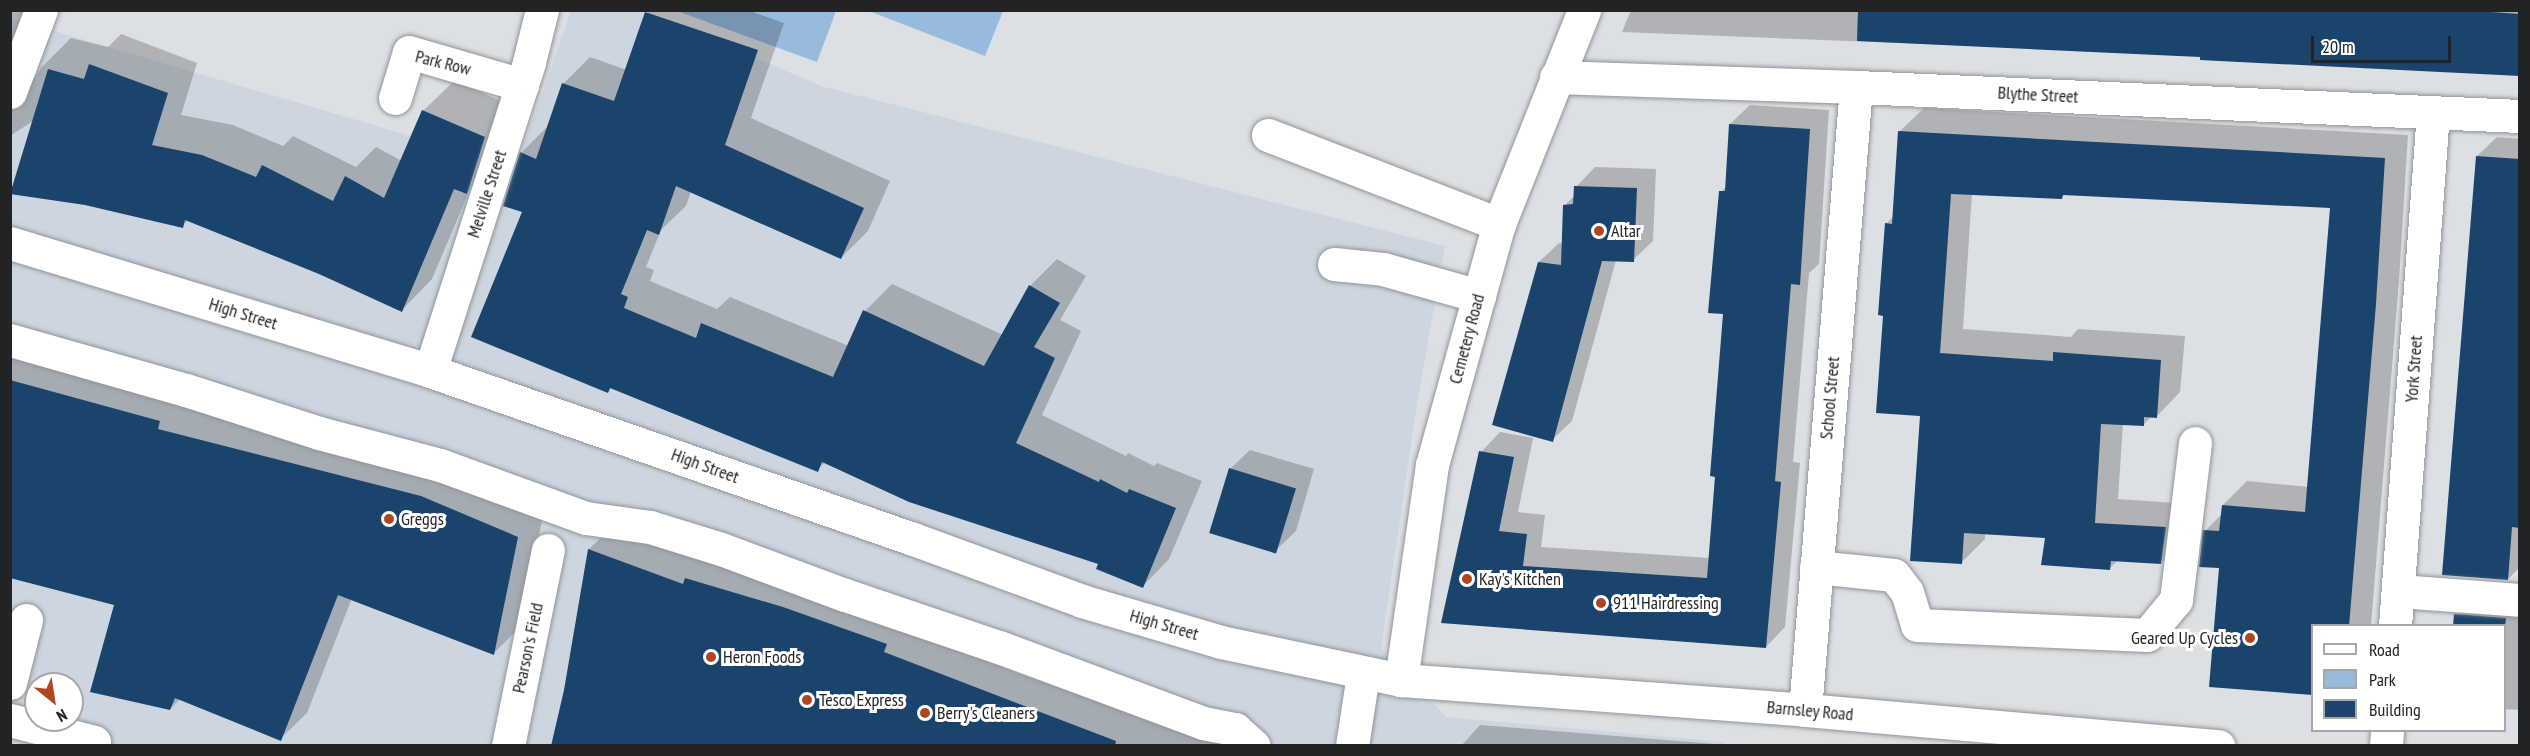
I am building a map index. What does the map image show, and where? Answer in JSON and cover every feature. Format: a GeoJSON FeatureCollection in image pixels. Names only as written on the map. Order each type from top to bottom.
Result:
{"type":"FeatureCollection","features":[{"type":"Feature","properties":{"kind":"street"},"geometry":{"type":"LineString","coordinates":[[10,92],[41,10]]}},
{"type":"Feature","properties":{"kind":"street","name":"Cemetery Road"},"geometry":{"type":"LineString","coordinates":[[1401,681],[1432,465],[1498,224],[1584,10]]}},
{"type":"Feature","properties":{"kind":"street","name":"Melville Street"},"geometry":{"type":"LineString","coordinates":[[430,371],[522,85],[537,12]]}},
{"type":"Feature","properties":{"kind":"street","name":"Park Row"},"geometry":{"type":"LineString","coordinates":[[395,98],[409,51],[522,85]]}},
{"type":"Feature","properties":{"kind":"street","name":"Blythe Street"},"geometry":{"type":"LineString","coordinates":[[1557,77],[1856,87],[2520,116]]}},
{"type":"Feature","properties":{"kind":"street","name":"School Street"},"geometry":{"type":"LineString","coordinates":[[1805,710],[1856,87]]}},
{"type":"Feature","properties":{"kind":"street","name":"York Street"},"geometry":{"type":"LineString","coordinates":[[2395,624],[2433,112]]}},
{"type":"Feature","properties":{"kind":"street"},"geometry":{"type":"LineString","coordinates":[[1268,135],[1498,224]]}},
{"type":"Feature","properties":{"kind":"street","name":"High Street"},"geometry":{"type":"LineString","coordinates":[[10,243],[430,371],[680,457],[1082,601],[1221,642],[1401,681]]}},
{"type":"Feature","properties":{"kind":"street"},"geometry":{"type":"LineString","coordinates":[[1334,264],[1383,269],[1479,296]]}},
{"type":"Feature","properties":{"kind":"street"},"geometry":{"type":"LineString","coordinates":[[10,340],[186,390],[319,433],[440,465],[586,518],[650,527],[721,549],[845,595],[999,647],[1203,723],[1235,729],[1254,746]]}},
{"type":"Feature","properties":{"kind":"street"},"geometry":{"type":"LineString","coordinates":[[1816,567],[1894,575],[1907,592],[1917,625],[2146,635],[2176,600],[2195,443]]}},
{"type":"Feature","properties":{"kind":"street","name":"Pearson's Field"},"geometry":{"type":"LineString","coordinates":[[508,746],[548,550]]}},
{"type":"Feature","properties":{"kind":"street"},"geometry":{"type":"LineString","coordinates":[[2398,591],[2520,600]]}},
{"type":"Feature","properties":{"kind":"street"},"geometry":{"type":"LineString","coordinates":[[10,683],[26,620]]}},
{"type":"Feature","properties":{"kind":"street"},"geometry":{"type":"LineString","coordinates":[[1352,746],[1363,674]]}},
{"type":"Feature","properties":{"kind":"street","name":"Barnsley Road"},"geometry":{"type":"LineString","coordinates":[[1401,681],[1805,710],[2218,746]]}},
{"type":"Feature","properties":{"kind":"street"},"geometry":{"type":"LineString","coordinates":[[10,720],[99,744]]}},
{"type":"Feature","properties":{"kind":"shaded area"},"geometry":{"type":"Polygon","coordinates":[[[571,11],[646,11],[821,86],[1445,246],[1417,404],[1381,649],[1446,717],[1724,742],[1724,745],[11,745],[10,18],[516,167],[571,11]]]}},
{"type":"Feature","properties":{"kind":"green space"},"geometry":{"type":"Polygon","coordinates":[[[836,10],[817,62],[677,11],[836,10]]]}},
{"type":"Feature","properties":{"kind":"green space"},"geometry":{"type":"Polygon","coordinates":[[[869,11],[1003,11],[985,56],[869,11]]]}},
{"type":"Feature","properties":{"kind":"building"},"geometry":{"type":"Polygon","coordinates":[[[1858,10],[2462,10],[2520,14],[2520,76],[2200,60],[2200,57],[1857,41],[1858,10]]]}},
{"type":"Feature","properties":{"kind":"building"},"geometry":{"type":"Polygon","coordinates":[[[645,12],[758,50],[725,145],[864,208],[841,259],[676,186],[659,235],[647,230],[621,294],[628,297],[624,308],[696,338],[701,323],[833,377],[863,310],[984,366],[1029,285],[1060,303],[1034,347],[1055,358],[1016,443],[1099,482],[1100,479],[1127,493],[1129,489],[1176,508],[1143,588],[1096,569],[1098,564],[909,502],[822,462],[818,472],[610,388],[608,393],[471,337],[522,212],[503,206],[520,152],[536,159],[562,83],[614,101],[645,12]]]}},
{"type":"Feature","properties":{"kind":"building"},"geometry":{"type":"Polygon","coordinates":[[[89,64],[168,93],[152,145],[202,155],[256,177],[262,165],[333,201],[345,176],[384,198],[422,110],[485,137],[467,194],[454,189],[402,312],[319,274],[185,220],[183,228],[85,205],[10,194],[48,69],[84,79],[89,64]]]}},
{"type":"Feature","properties":{"kind":"building"},"geometry":{"type":"Polygon","coordinates":[[[1729,124],[1810,129],[1800,285],[1791,284],[1775,481],[1781,482],[1766,648],[1441,623],[1479,451],[1514,457],[1499,531],[1527,534],[1523,566],[1707,578],[1715,477],[1710,476],[1723,314],[1708,313],[1719,191],[1725,191],[1729,124]]]}},
{"type":"Feature","properties":{"kind":"building"},"geometry":{"type":"Polygon","coordinates":[[[1898,131],[2385,158],[2376,304],[2349,624],[2311,624],[2311,695],[2209,687],[2219,568],[2199,567],[2203,530],[2219,531],[2222,505],[2305,512],[2330,208],[2063,195],[2062,199],[1951,194],[1940,353],[2053,361],[2053,352],[2161,360],[2157,418],[2144,417],[2144,426],[2101,424],[2095,523],[2166,527],[2161,564],[2111,561],[2110,570],[2041,565],[2045,538],[1964,533],[1962,564],[1910,561],[1920,416],[1876,413],[1883,316],[1878,315],[1885,223],[1892,224],[1898,131]]]}},
{"type":"Feature","properties":{"kind":"building"},"geometry":{"type":"Polygon","coordinates":[[[2476,156],[2520,159],[2520,528],[2512,527],[2508,580],[2442,575],[2476,156]]]}},
{"type":"Feature","properties":{"kind":"building"},"geometry":{"type":"Polygon","coordinates":[[[1574,186],[1637,188],[1634,262],[1602,261],[1553,442],[1492,425],[1538,262],[1561,265],[1563,205],[1573,204],[1574,186]]]}},
{"type":"Feature","properties":{"kind":"building"},"geometry":{"type":"Polygon","coordinates":[[[10,380],[160,421],[158,429],[421,496],[518,537],[494,655],[338,595],[281,741],[175,698],[170,710],[90,692],[114,605],[10,578],[10,380]]]}},
{"type":"Feature","properties":{"kind":"building"},"geometry":{"type":"Polygon","coordinates":[[[1229,468],[1296,488],[1276,553],[1209,533],[1229,468]]]}},
{"type":"Feature","properties":{"kind":"building"},"geometry":{"type":"Polygon","coordinates":[[[588,549],[683,584],[685,578],[783,607],[887,644],[884,652],[1116,741],[1115,746],[551,746],[564,690],[588,549]]]}},
{"type":"Feature","properties":{"kind":"building"},"geometry":{"type":"Polygon","coordinates":[[[2454,614],[2506,618],[2505,624],[2453,624],[2454,614]]]}},
{"type":"Feature","properties":{"kind":"place","name":"Altar"},"geometry":{"type":"Point","coordinates":[1599,231]}},
{"type":"Feature","properties":{"kind":"place","name":"Greggs"},"geometry":{"type":"Point","coordinates":[389,519]}},
{"type":"Feature","properties":{"kind":"place","name":"Kay's Kitchen"},"geometry":{"type":"Point","coordinates":[1467,579]}},
{"type":"Feature","properties":{"kind":"place","name":"911 Hairdressing"},"geometry":{"type":"Point","coordinates":[1601,603]}},
{"type":"Feature","properties":{"kind":"place","name":"Geared Up Cycles"},"geometry":{"type":"Point","coordinates":[2250,638]}},
{"type":"Feature","properties":{"kind":"place","name":"Heron Foods"},"geometry":{"type":"Point","coordinates":[711,657]}},
{"type":"Feature","properties":{"kind":"place","name":"Tesco Express"},"geometry":{"type":"Point","coordinates":[807,700]}},
{"type":"Feature","properties":{"kind":"place","name":"Berry's Cleaners"},"geometry":{"type":"Point","coordinates":[925,713]}}]}
